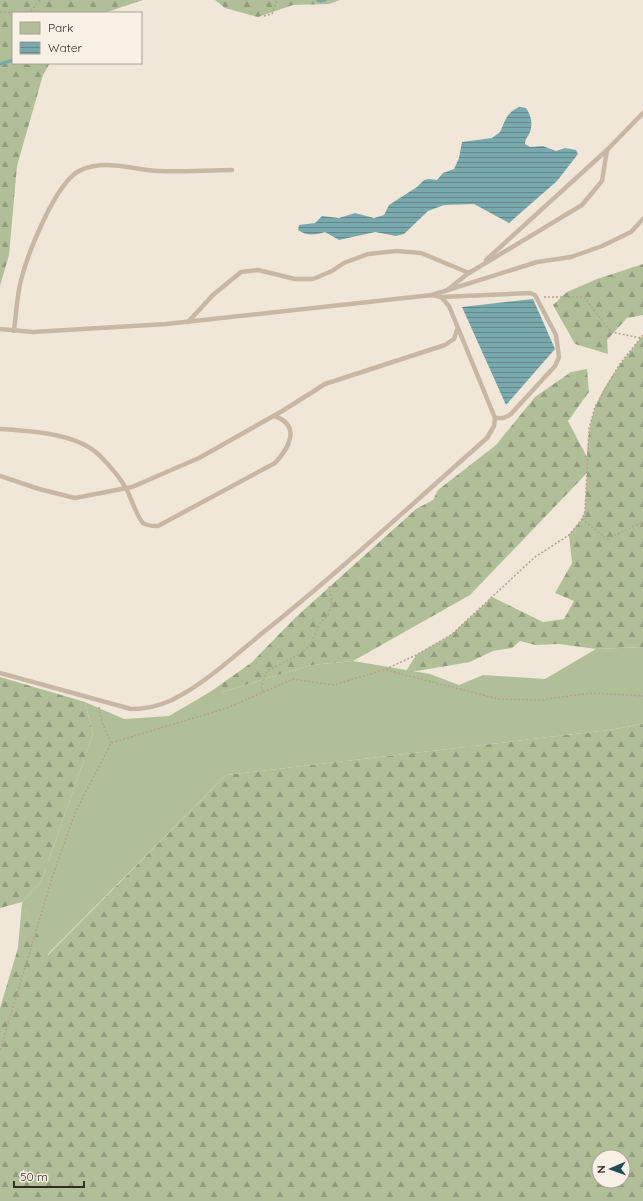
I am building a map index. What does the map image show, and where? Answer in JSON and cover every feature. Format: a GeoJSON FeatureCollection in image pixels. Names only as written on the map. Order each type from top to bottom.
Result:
{"type":"FeatureCollection","features":[{"type":"Feature","properties":{"kind":"lane"},"geometry":{"type":"LineString","coordinates":[[446,290],[490,256],[607,150],[643,113]]}},
{"type":"Feature","properties":{"kind":"lane"},"geometry":{"type":"LineString","coordinates":[[469,273],[582,205],[602,181],[607,150]]}},
{"type":"Feature","properties":{"kind":"lane"},"geometry":{"type":"LineString","coordinates":[[14,331],[21,280],[41,225],[68,180],[79,171],[101,166],[122,165],[159,171],[232,170]]}},
{"type":"Feature","properties":{"kind":"lane"},"geometry":{"type":"LineString","coordinates":[[0,329],[41,332],[187,322],[432,295],[536,262],[571,257],[602,246],[631,232],[643,219]]}},
{"type":"Feature","properties":{"kind":"lane"},"geometry":{"type":"LineString","coordinates":[[187,322],[213,295],[242,272],[258,270],[296,279],[313,279],[332,271],[344,263],[368,254],[397,251],[421,253],[469,273]]}},
{"type":"Feature","properties":{"kind":"lane"},"geometry":{"type":"LineString","coordinates":[[432,295],[441,297],[530,293],[537,297],[556,335],[559,358],[555,366],[510,415],[503,418],[495,418]]}},
{"type":"Feature","properties":{"kind":"lane"},"geometry":{"type":"LineString","coordinates":[[0,673],[131,709],[146,709],[172,700],[210,675],[284,616],[487,438],[494,426],[495,418],[449,306],[441,297]]}},
{"type":"Feature","properties":{"kind":"lane"},"geometry":{"type":"LineString","coordinates":[[0,476],[39,489],[75,498],[126,488],[199,458],[274,416],[325,384],[445,345],[454,339],[458,330]]}},
{"type":"Feature","properties":{"kind":"lane"},"geometry":{"type":"LineString","coordinates":[[0,429],[30,431],[84,444],[100,456],[126,488],[143,523],[151,526],[158,526],[275,463],[284,454],[291,435],[290,427],[285,419],[274,416]]}},
{"type":"Feature","properties":{"kind":"path"},"geometry":{"type":"LineString","coordinates":[[27,12],[31,11],[40,0]]}},
{"type":"Feature","properties":{"kind":"path"},"geometry":{"type":"LineString","coordinates":[[264,16],[272,14],[277,0]]}},
{"type":"Feature","properties":{"kind":"path"},"geometry":{"type":"LineString","coordinates":[[0,12],[12,13]]}},
{"type":"Feature","properties":{"kind":"path"},"geometry":{"type":"LineString","coordinates":[[537,297],[584,297],[611,332],[641,338]]}},
{"type":"Feature","properties":{"kind":"path"},"geometry":{"type":"LineString","coordinates":[[0,1050],[53,875],[75,813],[111,743],[212,713],[294,679],[333,684],[384,670],[416,655],[450,635],[535,557],[569,535],[582,519],[585,511],[589,428],[595,407],[620,365],[643,335]]}},
{"type":"Feature","properties":{"kind":"path"},"geometry":{"type":"LineString","coordinates":[[582,519],[607,539],[643,522]]}},
{"type":"Feature","properties":{"kind":"path"},"geometry":{"type":"LineString","coordinates":[[262,692],[261,687],[267,671],[303,652],[311,643],[320,623],[328,615],[332,602],[328,578]]}},
{"type":"Feature","properties":{"kind":"path"},"geometry":{"type":"LineString","coordinates":[[384,670],[498,699],[540,700],[591,692],[643,696]]}},
{"type":"Feature","properties":{"kind":"path"},"geometry":{"type":"LineString","coordinates":[[97,700],[102,722],[111,743]]}},
{"type":"Feature","properties":{"kind":"green space"},"geometry":{"type":"Polygon","coordinates":[[[0,0],[143,0],[107,12],[12,12],[12,64],[49,64],[43,75],[17,166],[9,255],[0,286],[0,0]]]}},
{"type":"Feature","properties":{"kind":"green space"},"geometry":{"type":"Polygon","coordinates":[[[215,0],[340,0],[329,4],[293,5],[258,17],[225,8],[215,0]]]}},
{"type":"Feature","properties":{"kind":"green space"},"geometry":{"type":"Polygon","coordinates":[[[643,264],[643,315],[627,318],[607,340],[608,354],[575,344],[553,305],[567,292],[597,279],[643,264]]]}},
{"type":"Feature","properties":{"kind":"green space"},"geometry":{"type":"Polygon","coordinates":[[[643,335],[643,647],[596,649],[559,644],[535,645],[520,641],[512,648],[493,651],[470,662],[405,673],[416,655],[451,635],[492,597],[543,622],[564,619],[574,601],[555,593],[572,563],[569,535],[582,519],[585,511],[587,473],[470,595],[353,661],[311,665],[222,692],[210,692],[251,663],[296,617],[416,509],[433,500],[438,490],[496,445],[535,397],[571,372],[587,369],[589,392],[568,421],[587,457],[590,426],[599,399],[616,370],[643,335]]]}},
{"type":"Feature","properties":{"kind":"green space"},"geometry":{"type":"Polygon","coordinates":[[[643,647],[643,724],[609,730],[226,775],[47,955],[22,902],[41,882],[93,734],[85,702],[124,719],[169,716],[210,692],[222,692],[311,665],[353,661],[430,674],[459,685],[483,675],[545,679],[596,649],[643,647]]]}},
{"type":"Feature","properties":{"kind":"green space"},"geometry":{"type":"Polygon","coordinates":[[[0,677],[85,702],[93,734],[41,882],[22,902],[0,908],[0,677]]]}},
{"type":"Feature","properties":{"kind":"green space"},"geometry":{"type":"Polygon","coordinates":[[[643,724],[643,1201],[0,1201],[0,1008],[18,948],[22,902],[48,955],[226,775],[609,730],[643,724]]]}},
{"type":"Feature","properties":{"kind":"water"},"geometry":{"type":"Polygon","coordinates":[[[519,107],[526,108],[531,119],[531,129],[525,144],[530,147],[543,146],[556,151],[565,148],[576,150],[578,154],[557,181],[509,223],[474,204],[444,205],[428,211],[404,234],[396,236],[375,232],[339,240],[325,232],[311,234],[298,230],[299,225],[315,223],[322,216],[339,218],[355,213],[374,218],[384,215],[389,205],[417,187],[424,180],[437,180],[443,173],[454,169],[459,158],[462,142],[492,138],[500,132],[509,114],[519,107]]]}},
{"type":"Feature","properties":{"kind":"water"},"geometry":{"type":"Polygon","coordinates":[[[533,299],[555,349],[506,405],[462,307],[533,299]]]}},
{"type":"Feature","properties":{"kind":"waterway"},"geometry":{"type":"LineString","coordinates":[[318,0],[325,0]]}},
{"type":"Feature","properties":{"kind":"waterway"},"geometry":{"type":"LineString","coordinates":[[0,64],[12,60]]}}]}
